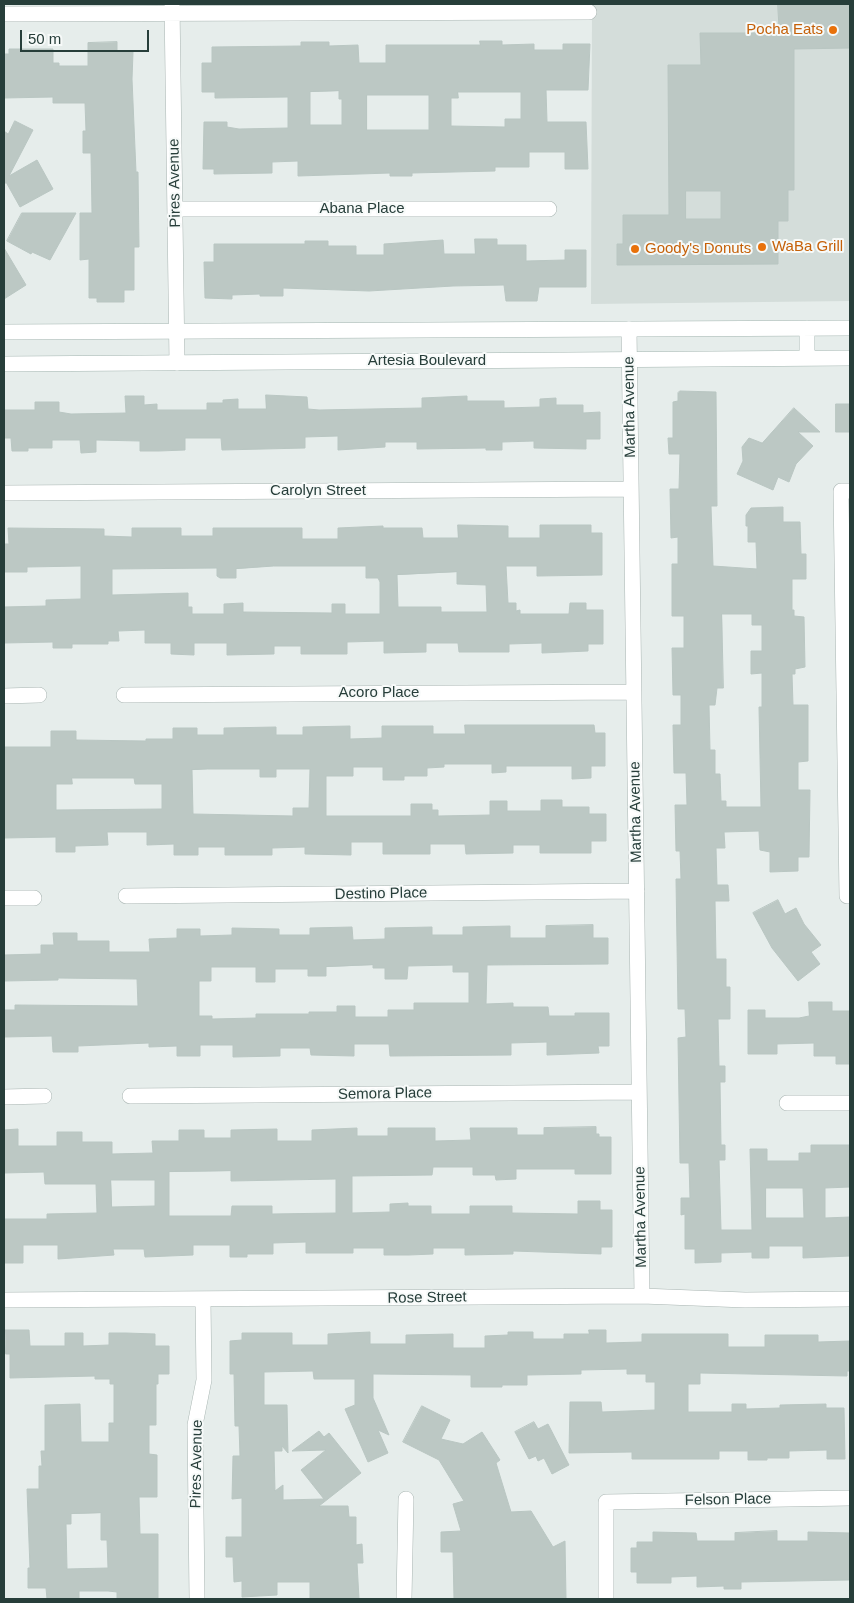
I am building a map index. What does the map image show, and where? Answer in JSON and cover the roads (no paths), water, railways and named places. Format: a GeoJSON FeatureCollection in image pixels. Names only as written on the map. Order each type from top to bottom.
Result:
{"type":"FeatureCollection","features":[{"type":"Feature","properties":{"kind":"street"},"geometry":{"type":"LineString","coordinates":[[4,14],[172,8],[588,12]]}},
{"type":"Feature","properties":{"kind":"street","name":"Pires Avenue"},"geometry":{"type":"LineString","coordinates":[[172,8],[178,363]]}},
{"type":"Feature","properties":{"kind":"street","name":"Abana Place"},"geometry":{"type":"LineString","coordinates":[[175,209],[549,209]]}},
{"type":"Feature","properties":{"kind":"street"},"geometry":{"type":"LineString","coordinates":[[807,328],[807,358]]}},
{"type":"Feature","properties":{"kind":"street","name":"Artesia Boulevard"},"geometry":{"type":"LineString","coordinates":[[4,332],[850,328]]}},
{"type":"Feature","properties":{"kind":"street","name":"Martha Avenue"},"geometry":{"type":"LineString","coordinates":[[629,329],[642,1296]]}},
{"type":"Feature","properties":{"kind":"street","name":"Artesia Boulevard"},"geometry":{"type":"LineString","coordinates":[[4,364],[850,358]]}},
{"type":"Feature","properties":{"kind":"street","name":"Carolyn Street"},"geometry":{"type":"LineString","coordinates":[[4,493],[631,489]]}},
{"type":"Feature","properties":{"kind":"street"},"geometry":{"type":"LineString","coordinates":[[846,491],[848,896]]}},
{"type":"Feature","properties":{"kind":"street","name":"Acoro Place"},"geometry":{"type":"LineString","coordinates":[[124,695],[634,692]]}},
{"type":"Feature","properties":{"kind":"street"},"geometry":{"type":"LineString","coordinates":[[4,696],[39,695]]}},
{"type":"Feature","properties":{"kind":"street","name":"Destino Place"},"geometry":{"type":"LineString","coordinates":[[126,896],[637,891]]}},
{"type":"Feature","properties":{"kind":"street"},"geometry":{"type":"LineString","coordinates":[[4,898],[34,898]]}},
{"type":"Feature","properties":{"kind":"street","name":"Semora Place"},"geometry":{"type":"LineString","coordinates":[[130,1096],[639,1092]]}},
{"type":"Feature","properties":{"kind":"street"},"geometry":{"type":"LineString","coordinates":[[4,1097],[44,1096]]}},
{"type":"Feature","properties":{"kind":"street"},"geometry":{"type":"LineString","coordinates":[[787,1103],[850,1103]]}},
{"type":"Feature","properties":{"kind":"street","name":"Rose Street"},"geometry":{"type":"LineString","coordinates":[[4,1300],[642,1296],[745,1300],[850,1299]]}},
{"type":"Feature","properties":{"kind":"street","name":"Pires Avenue"},"geometry":{"type":"LineString","coordinates":[[197,1599],[195,1425],[204,1380],[202,1300]]}},
{"type":"Feature","properties":{"kind":"street","name":"Felson Place"},"geometry":{"type":"LineString","coordinates":[[606,1599],[606,1502],[850,1498]]}},
{"type":"Feature","properties":{"kind":"street"},"geometry":{"type":"LineString","coordinates":[[404,1599],[406,1499]]}},
{"type":"Feature","properties":{"kind":"place","name":"Pocha Eats"},"geometry":{"type":"Point","coordinates":[833,30]}},
{"type":"Feature","properties":{"kind":"place","name":"WaBa Grill"},"geometry":{"type":"Point","coordinates":[762,247]}},
{"type":"Feature","properties":{"kind":"place","name":"Goody's Donuts"},"geometry":{"type":"Point","coordinates":[635,249]}}]}
